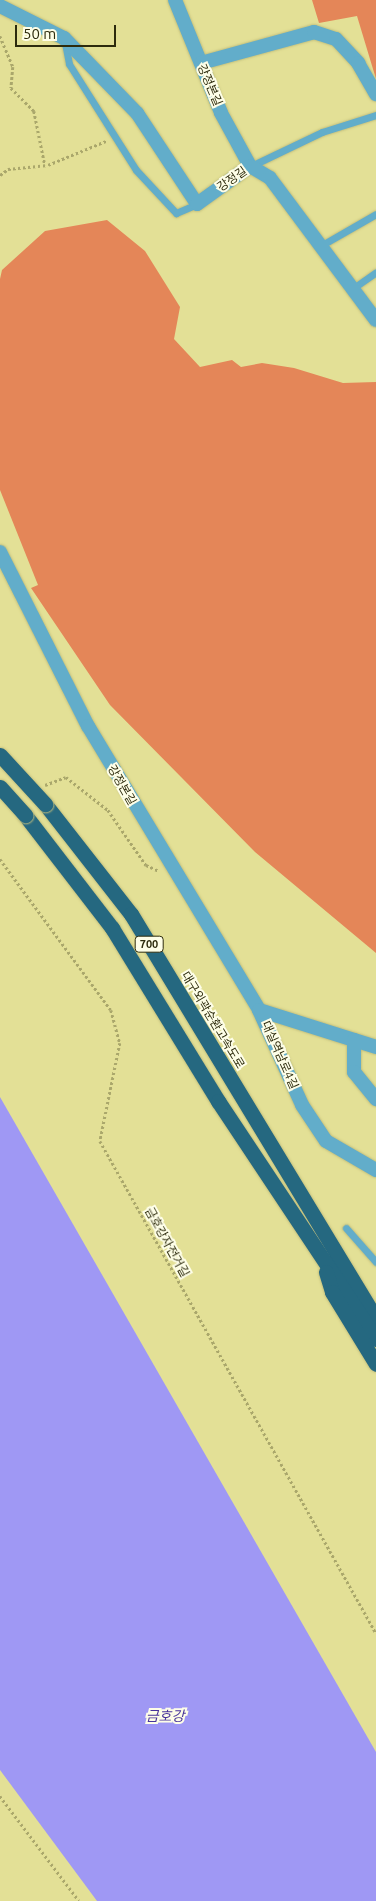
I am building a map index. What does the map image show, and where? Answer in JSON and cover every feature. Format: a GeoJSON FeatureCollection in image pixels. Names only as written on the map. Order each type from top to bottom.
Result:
{"type":"FeatureCollection","features":[{"type":"Feature","properties":{"kind":"highway","name":"대구외곽순환고속도로"},"geometry":{"type":"LineString","coordinates":[[0,755],[45,804],[131,914],[319,1223],[345,1272],[376,1318]]}},
{"type":"Feature","properties":{"kind":"highway","name":"700"},"geometry":{"type":"LineString","coordinates":[[0,787],[25,815],[112,928],[218,1101],[376,1338]]}},
{"type":"Feature","properties":{"kind":"highway"},"geometry":{"type":"LineString","coordinates":[[323,1261],[332,1292],[376,1364]]}},
{"type":"Feature","properties":{"kind":"highway"},"geometry":{"type":"LineString","coordinates":[[345,1272],[376,1302]]}},
{"type":"Feature","properties":{"kind":"street","name":"강정본길"},"geometry":{"type":"LineString","coordinates":[[175,0],[201,63],[250,166]]}},
{"type":"Feature","properties":{"kind":"street"},"geometry":{"type":"LineString","coordinates":[[0,6],[64,38],[137,113],[197,204]]}},
{"type":"Feature","properties":{"kind":"street"},"geometry":{"type":"LineString","coordinates":[[201,63],[314,32],[336,40],[358,63],[376,94]]}},
{"type":"Feature","properties":{"kind":"street","name":"강정길"},"geometry":{"type":"LineString","coordinates":[[197,204],[250,166],[270,178],[322,245],[376,320]]}},
{"type":"Feature","properties":{"kind":"street","name":"강정본길"},"geometry":{"type":"LineString","coordinates":[[0,552],[88,726],[259,1010]]}},
{"type":"Feature","properties":{"kind":"street","name":"대실역남로4길"},"geometry":{"type":"LineString","coordinates":[[259,1010],[376,1047]]}},
{"type":"Feature","properties":{"kind":"street","name":"대실역남로4길"},"geometry":{"type":"LineString","coordinates":[[259,1010],[302,1105],[326,1141],[376,1170]]}},
{"type":"Feature","properties":{"kind":"street"},"geometry":{"type":"LineString","coordinates":[[354,1040],[354,1072],[376,1099]]}},
{"type":"Feature","properties":{"kind":"lane","name":"강정길"},"geometry":{"type":"LineString","coordinates":[[64,38],[69,64],[136,170],[176,213],[197,204]]}},
{"type":"Feature","properties":{"kind":"lane"},"geometry":{"type":"LineString","coordinates":[[250,166],[322,132],[376,114]]}},
{"type":"Feature","properties":{"kind":"lane"},"geometry":{"type":"LineString","coordinates":[[322,245],[376,214]]}},
{"type":"Feature","properties":{"kind":"lane"},"geometry":{"type":"LineString","coordinates":[[352,289],[376,272]]}},
{"type":"Feature","properties":{"kind":"lane"},"geometry":{"type":"LineString","coordinates":[[346,1228],[376,1262]]}},
{"type":"Feature","properties":{"kind":"path"},"geometry":{"type":"LineString","coordinates":[[0,36],[13,67],[11,88],[34,111],[45,165]]}},
{"type":"Feature","properties":{"kind":"path"},"geometry":{"type":"LineString","coordinates":[[0,176],[8,169],[45,165],[116,136]]}},
{"type":"Feature","properties":{"kind":"path"},"geometry":{"type":"LineString","coordinates":[[40,786],[66,777],[108,810],[146,864],[183,882]]}},
{"type":"Feature","properties":{"kind":"path","name":"금호강자전거길"},"geometry":{"type":"LineString","coordinates":[[0,859],[111,1010],[120,1044],[100,1141],[376,1633]]}},
{"type":"Feature","properties":{"kind":"path"},"geometry":{"type":"LineString","coordinates":[[0,1796],[79,1901]]}},
{"type":"Feature","properties":{"kind":"shaded area"},"geometry":{"type":"Polygon","coordinates":[[[312,0],[376,0],[376,79],[357,16],[319,23],[312,0]]]}},
{"type":"Feature","properties":{"kind":"shaded area"},"geometry":{"type":"Polygon","coordinates":[[[107,220],[145,251],[180,307],[174,339],[200,367],[232,360],[241,367],[262,363],[294,368],[343,383],[376,382],[376,953],[255,852],[110,705],[31,588],[38,585],[0,490],[0,279],[2,270],[45,231],[107,220]]]}},
{"type":"Feature","properties":{"kind":"water","name":"금호강"},"geometry":{"type":"Polygon","coordinates":[[[0,1097],[376,1752],[376,1901],[97,1901],[0,1770],[0,1097]]]}}]}
